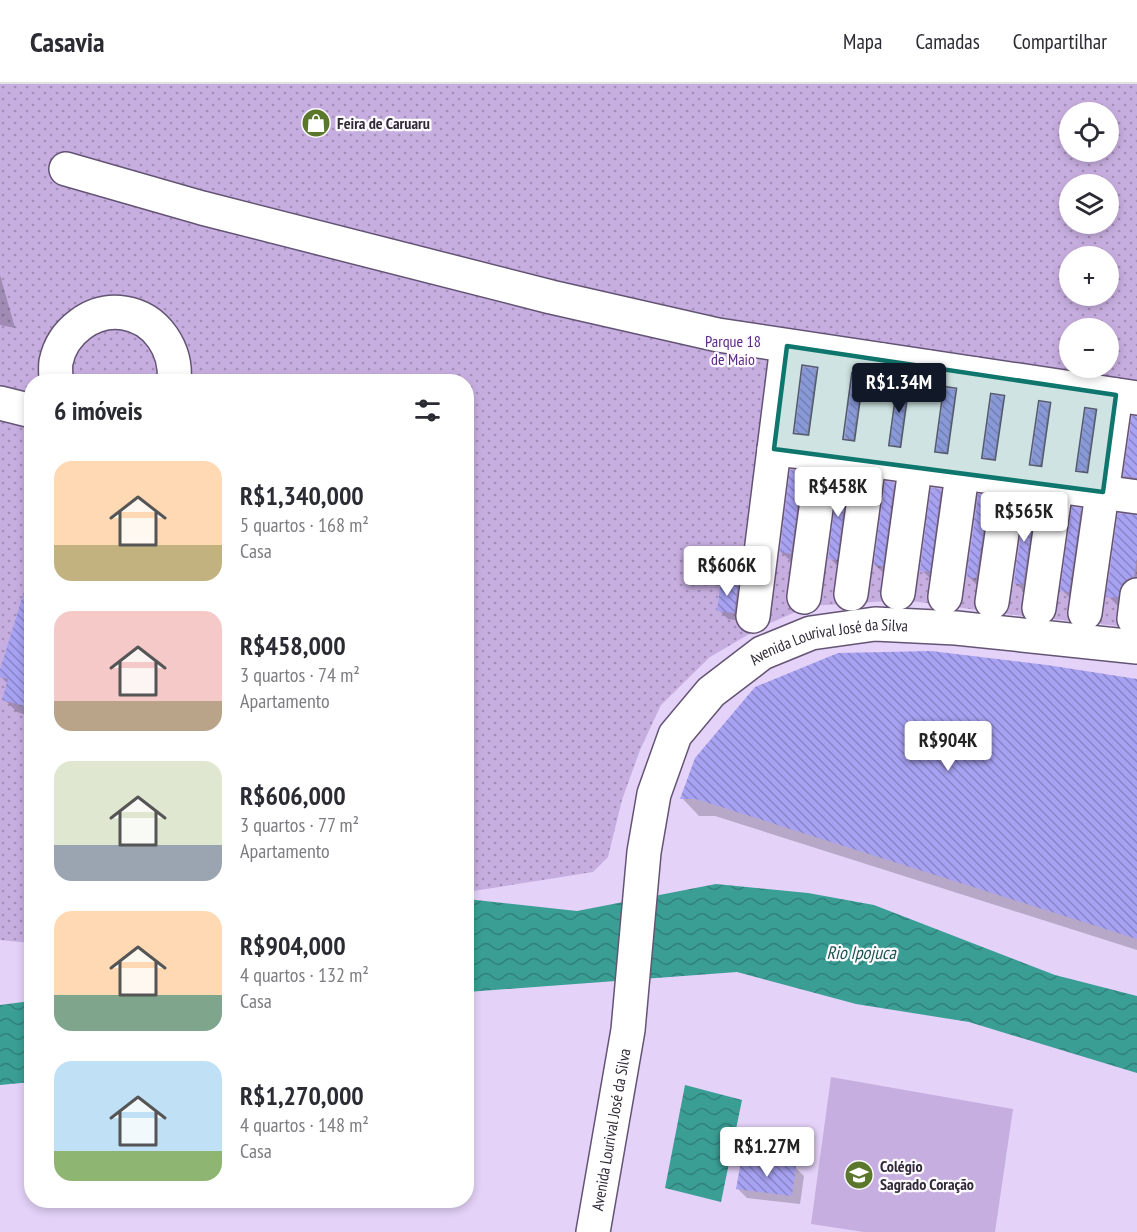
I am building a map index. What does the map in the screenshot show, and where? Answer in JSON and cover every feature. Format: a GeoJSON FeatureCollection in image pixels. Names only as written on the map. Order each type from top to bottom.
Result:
{"type":"FeatureCollection","features":[{"type":"Feature","properties":{"kind":"street"},"geometry":{"type":"LineString","coordinates":[[66,169],[202,208],[551,297],[718,336],[1127,397],[1103,492],[1085,613]]}},
{"type":"Feature","properties":{"kind":"street"},"geometry":{"type":"LineString","coordinates":[[56,374],[61,346],[72,331],[87,319],[105,313],[124,313],[143,320],[160,332],[170,349],[175,374]]}},
{"type":"Feature","properties":{"kind":"street"},"geometry":{"type":"LineString","coordinates":[[753,616],[787,346]]}},
{"type":"Feature","properties":{"kind":"street"},"geometry":{"type":"LineString","coordinates":[[804,597],[837,354]]}},
{"type":"Feature","properties":{"kind":"street"},"geometry":{"type":"LineString","coordinates":[[851,594],[883,360]]}},
{"type":"Feature","properties":{"kind":"street"},"geometry":{"type":"LineString","coordinates":[[898,593],[928,367]]}},
{"type":"Feature","properties":{"kind":"street"},"geometry":{"type":"LineString","coordinates":[[945,597],[976,375]]}},
{"type":"Feature","properties":{"kind":"street"},"geometry":{"type":"LineString","coordinates":[[992,602],[1024,381]]}},
{"type":"Feature","properties":{"kind":"street"},"geometry":{"type":"LineString","coordinates":[[1039,608],[1070,389]]}},
{"type":"Feature","properties":{"kind":"street"},"geometry":{"type":"LineString","coordinates":[[0,404],[24,409]]}},
{"type":"Feature","properties":{"kind":"street"},"geometry":{"type":"LineString","coordinates":[[774,449],[1137,497]]}},
{"type":"Feature","properties":{"kind":"street","name":"Avenida Lourival José da Silva"},"geometry":{"type":"LineString","coordinates":[[593,1232],[629,1025],[643,862],[654,794],[675,735],[711,692],[762,653],[811,633],[875,624],[956,628],[1136,620]]}},
{"type":"Feature","properties":{"kind":"highlighted area"},"geometry":{"type":"Polygon","coordinates":[[[787,346],[1116,395],[1103,492],[774,449],[787,346]]]}},
{"type":"Feature","properties":{"kind":"green space","name":"Parque 18 de Maio"},"geometry":{"type":"Polygon","coordinates":[[[0,84],[1137,84],[1137,628],[904,600],[810,606],[763,626],[710,657],[661,705],[640,750],[622,800],[608,857],[593,872],[474,891],[474,374],[24,374],[24,942],[0,940],[0,84]]]}},
{"type":"Feature","properties":{"kind":"green space"},"geometry":{"type":"Polygon","coordinates":[[[831,1077],[1013,1109],[995,1232],[864,1232],[811,1224],[831,1077]]]}},
{"type":"Feature","properties":{"kind":"water","name":"Rio Ipojuca"},"geometry":{"type":"Polygon","coordinates":[[[716,884],[808,893],[874,905],[1055,975],[1137,996],[1137,1073],[969,1022],[856,1004],[737,972],[474,991],[474,900],[577,911],[716,884]]]}},
{"type":"Feature","properties":{"kind":"water"},"geometry":{"type":"Polygon","coordinates":[[[24,1002],[24,1083],[0,1085],[0,1005],[24,1002]]]}},
{"type":"Feature","properties":{"kind":"water"},"geometry":{"type":"Polygon","coordinates":[[[685,1085],[742,1100],[721,1202],[665,1188],[685,1085]]]}},
{"type":"Feature","properties":{"kind":"building"},"geometry":{"type":"Polygon","coordinates":[[[803,367],[816,369],[807,434],[795,432],[803,367]]]}},
{"type":"Feature","properties":{"kind":"building"},"geometry":{"type":"Polygon","coordinates":[[[853,374],[862,376],[853,439],[845,438],[853,374]]]}},
{"type":"Feature","properties":{"kind":"building"},"geometry":{"type":"Polygon","coordinates":[[[899,381],[908,383],[899,446],[890,444],[899,381]]]}},
{"type":"Feature","properties":{"kind":"building"},"geometry":{"type":"Polygon","coordinates":[[[945,388],[955,390],[946,452],[936,451],[945,388]]]}},
{"type":"Feature","properties":{"kind":"building"},"geometry":{"type":"Polygon","coordinates":[[[992,395],[1003,397],[994,458],[983,457],[992,395]]]}},
{"type":"Feature","properties":{"kind":"building"},"geometry":{"type":"Polygon","coordinates":[[[1040,402],[1049,404],[1040,465],[1031,464],[1040,402]]]}},
{"type":"Feature","properties":{"kind":"building"},"geometry":{"type":"Polygon","coordinates":[[[1086,409],[1095,411],[1086,471],[1077,470],[1086,409]]]}},
{"type":"Feature","properties":{"kind":"building"},"geometry":{"type":"Polygon","coordinates":[[[1132,416],[1137,416],[1137,478],[1123,476],[1132,416]]]}},
{"type":"Feature","properties":{"kind":"building"},"geometry":{"type":"Polygon","coordinates":[[[790,470],[802,471],[791,554],[780,552],[790,470]]]}},
{"type":"Feature","properties":{"kind":"building"},"geometry":{"type":"Polygon","coordinates":[[[839,475],[848,476],[837,560],[828,559],[839,475]]]}},
{"type":"Feature","properties":{"kind":"building"},"geometry":{"type":"Polygon","coordinates":[[[885,481],[894,483],[883,566],[874,565],[885,481]]]}},
{"type":"Feature","properties":{"kind":"building"},"geometry":{"type":"Polygon","coordinates":[[[931,488],[941,489],[930,572],[920,571],[931,488]]]}},
{"type":"Feature","properties":{"kind":"building"},"geometry":{"type":"Polygon","coordinates":[[[978,494],[989,496],[976,578],[967,577],[978,494]]]}},
{"type":"Feature","properties":{"kind":"building"},"geometry":{"type":"Polygon","coordinates":[[[1026,501],[1035,502],[1023,585],[1014,583],[1026,501]]]}},
{"type":"Feature","properties":{"kind":"building"},"geometry":{"type":"Polygon","coordinates":[[[1072,507],[1081,508],[1069,592],[1060,591],[1072,507]]]}},
{"type":"Feature","properties":{"kind":"building"},"geometry":{"type":"Polygon","coordinates":[[[1118,513],[1137,515],[1137,558],[1134,577],[1122,583],[1118,598],[1106,597],[1118,513]]]}},
{"type":"Feature","properties":{"kind":"building"},"geometry":{"type":"Polygon","coordinates":[[[721,581],[738,583],[734,613],[717,611],[721,581]]]}},
{"type":"Feature","properties":{"kind":"building"},"geometry":{"type":"Polygon","coordinates":[[[24,592],[24,706],[2,700],[8,679],[0,677],[0,670],[24,592]]]}},
{"type":"Feature","properties":{"kind":"building"},"geometry":{"type":"Polygon","coordinates":[[[931,651],[1137,679],[1137,939],[696,799],[680,799],[695,758],[755,687],[838,653],[931,651]]]}},
{"type":"Feature","properties":{"kind":"building"},"geometry":{"type":"Polygon","coordinates":[[[741,1161],[796,1166],[792,1196],[736,1189],[741,1161]]]}},
{"type":"Feature","properties":{"kind":"place","name":"Feira de Caruaru"},"geometry":{"type":"Point","coordinates":[316,123]}},
{"type":"Feature","properties":{"kind":"place","name":"Colégio Sagrado Coração"},"geometry":{"type":"Point","coordinates":[859,1175]}}]}
